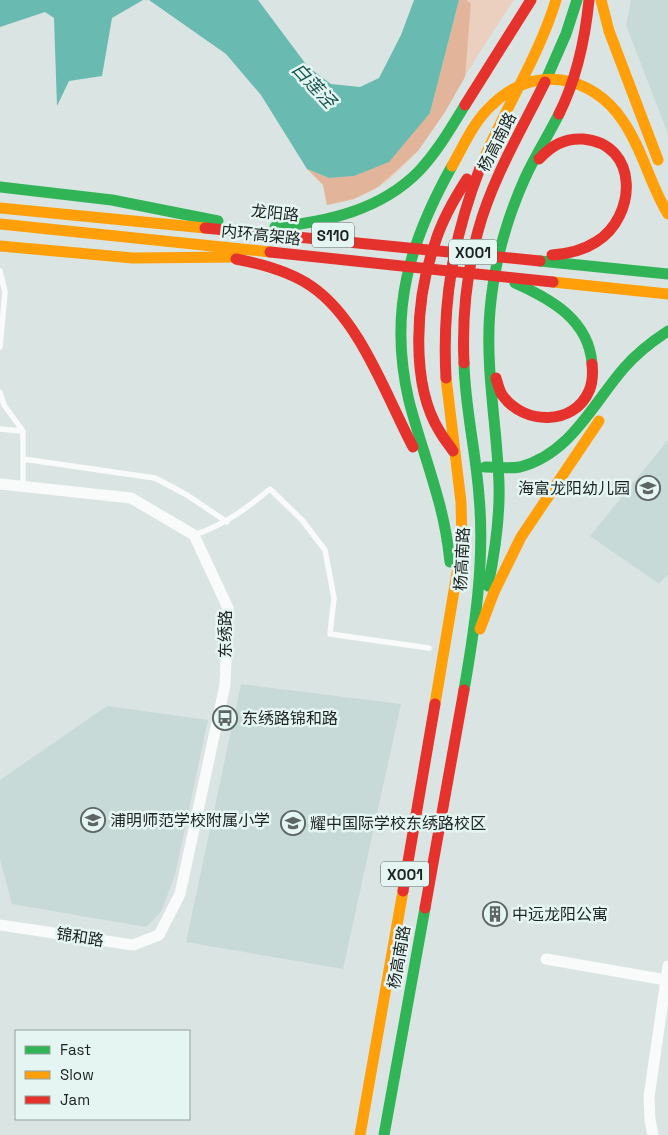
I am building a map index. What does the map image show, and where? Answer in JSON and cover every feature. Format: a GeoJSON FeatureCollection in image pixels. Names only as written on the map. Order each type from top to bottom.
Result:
{"type":"FeatureCollection","features":[{"type":"Feature","properties":{"kind":"main road"},"geometry":{"type":"LineString","coordinates":[[257,227],[284,226],[334,218],[358,211],[402,186],[418,172],[448,134],[531,0]]}},
{"type":"Feature","properties":{"kind":"main road","name":"杨高南路"},"geometry":{"type":"LineString","coordinates":[[360,1135],[461,550],[462,514],[446,389],[444,343],[444,319],[452,258],[469,197],[489,147],[527,75],[556,0]]}},
{"type":"Feature","properties":{"kind":"main road","name":"杨高南路"},"geometry":{"type":"LineString","coordinates":[[384,1135],[468,668],[477,597],[480,543],[479,497],[465,392],[462,330],[470,264],[477,235],[494,185],[548,79],[577,0]]}},
{"type":"Feature","properties":{"kind":"main road"},"geometry":{"type":"LineString","coordinates":[[468,668],[493,563],[499,486],[490,345],[490,312],[494,284],[505,235],[520,189],[569,93],[580,62],[585,38],[589,0]]}},
{"type":"Feature","properties":{"kind":"main road"},"geometry":{"type":"LineString","coordinates":[[601,0],[609,31],[662,171]]}},
{"type":"Feature","properties":{"kind":"main road"},"geometry":{"type":"LineString","coordinates":[[450,614],[451,567],[445,520],[410,402],[401,347],[401,314],[406,279],[419,232],[442,184],[476,124],[497,100],[509,90],[525,83],[545,79],[563,79],[592,90],[606,100],[628,127],[668,214]]}},
{"type":"Feature","properties":{"kind":"main road"},"geometry":{"type":"LineString","coordinates":[[520,189],[537,162],[550,148],[566,140],[590,139],[611,149],[620,160],[626,174],[627,186],[623,210],[607,234],[587,248],[572,253],[527,255]]}},
{"type":"Feature","properties":{"kind":"main road"},"geometry":{"type":"LineString","coordinates":[[489,147],[451,206],[431,254],[421,316],[422,366],[431,414],[440,435],[452,450],[480,466],[497,469],[516,468],[534,462],[552,452],[580,426],[625,373],[668,332]]}},
{"type":"Feature","properties":{"kind":"main road","name":"龙阳路"},"geometry":{"type":"LineString","coordinates":[[0,187],[112,200],[194,217],[257,227],[668,268]]}},
{"type":"Feature","properties":{"kind":"main road","name":"内环高架路"},"geometry":{"type":"LineString","coordinates":[[0,208],[668,274]]}},
{"type":"Feature","properties":{"kind":"main road","name":"内环高架路"},"geometry":{"type":"LineString","coordinates":[[0,224],[668,294]]}},
{"type":"Feature","properties":{"kind":"main road","name":"S110"},"geometry":{"type":"LineString","coordinates":[[0,246],[134,258],[221,257],[301,259],[668,298]]}},
{"type":"Feature","properties":{"kind":"main road"},"geometry":{"type":"LineString","coordinates":[[221,257],[274,268],[294,277],[312,287],[339,311],[350,324],[434,484]]}},
{"type":"Feature","properties":{"kind":"main road"},"geometry":{"type":"LineString","coordinates":[[490,345],[501,394],[511,406],[526,415],[545,419],[556,417],[569,412],[579,405],[587,394],[590,386],[592,362],[590,347],[585,334],[575,321],[550,301],[535,292],[508,281]]}},
{"type":"Feature","properties":{"kind":"main road"},"geometry":{"type":"LineString","coordinates":[[468,668],[480,630],[509,560],[535,515],[625,373]]}},
{"type":"Feature","properties":{"kind":"street"},"geometry":{"type":"LineString","coordinates":[[0,484],[131,498],[194,535]]}},
{"type":"Feature","properties":{"kind":"street","name":"东绣路"},"geometry":{"type":"LineString","coordinates":[[159,935],[180,894],[225,685],[228,608],[194,535]]}},
{"type":"Feature","properties":{"kind":"street","name":"锦和路"},"geometry":{"type":"LineString","coordinates":[[0,925],[133,945],[159,935]]}},
{"type":"Feature","properties":{"kind":"street"},"geometry":{"type":"LineString","coordinates":[[546,959],[666,980]]}},
{"type":"Feature","properties":{"kind":"street"},"geometry":{"type":"LineString","coordinates":[[653,1135],[649,1097],[668,966]]}},
{"type":"Feature","properties":{"kind":"lane"},"geometry":{"type":"LineString","coordinates":[[0,271],[1,282],[5,292],[0,347]]}},
{"type":"Feature","properties":{"kind":"lane"},"geometry":{"type":"LineString","coordinates":[[0,392],[4,405],[23,431],[23,487]]}},
{"type":"Feature","properties":{"kind":"lane"},"geometry":{"type":"LineString","coordinates":[[0,429],[23,431]]}},
{"type":"Feature","properties":{"kind":"lane"},"geometry":{"type":"LineString","coordinates":[[23,459],[155,478],[187,495],[226,522]]}},
{"type":"Feature","properties":{"kind":"lane"},"geometry":{"type":"LineString","coordinates":[[194,535],[226,522],[246,509],[270,489],[302,520],[325,550],[334,598],[330,634],[429,648]]}},
{"type":"Feature","properties":{"kind":"shaded area"},"geometry":{"type":"Polygon","coordinates":[[[459,0],[514,0],[476,58],[443,114],[419,149],[405,165],[372,191],[353,199],[327,205],[323,185],[307,169],[430,113],[459,0]]]}},
{"type":"Feature","properties":{"kind":"shaded area"},"geometry":{"type":"Polygon","coordinates":[[[459,0],[466,0],[471,3],[465,77],[445,112],[418,151],[378,187],[354,199],[327,205],[323,185],[307,169],[329,178],[354,176],[430,113],[459,0]]]}},
{"type":"Feature","properties":{"kind":"shaded area"},"geometry":{"type":"Polygon","coordinates":[[[631,0],[668,0],[668,134],[626,25],[631,0]]]}},
{"type":"Feature","properties":{"kind":"shaded area","name":"海富龙阳幼儿园"},"geometry":{"type":"Polygon","coordinates":[[[668,440],[668,574],[659,584],[590,536],[668,440]]]}},
{"type":"Feature","properties":{"kind":"shaded area","name":"耀中国际学校东绣路校区"},"geometry":{"type":"Polygon","coordinates":[[[241,684],[401,704],[343,969],[186,942],[241,684]]]}},
{"type":"Feature","properties":{"kind":"shaded area","name":"浦明师范学校附属小学"},"geometry":{"type":"Polygon","coordinates":[[[107,706],[208,720],[175,875],[161,912],[146,927],[12,904],[0,859],[0,780],[107,706]]]}},
{"type":"Feature","properties":{"kind":"water"},"geometry":{"type":"Polygon","coordinates":[[[0,0],[143,0],[112,18],[102,76],[69,81],[57,106],[54,18],[45,12],[0,27],[0,0]]]}},
{"type":"Feature","properties":{"kind":"water","name":"白莲泾"},"geometry":{"type":"Polygon","coordinates":[[[149,0],[258,0],[308,67],[331,84],[360,87],[379,78],[401,35],[414,0],[459,0],[430,113],[389,162],[354,176],[329,178],[307,169],[261,95],[226,54],[149,0]]]}},
{"type":"Feature","properties":{"kind":"traffic: fast"},"geometry":{"type":"LineString","coordinates":[[545,82],[566,34],[577,0]]}},
{"type":"Feature","properties":{"kind":"traffic: fast"},"geometry":{"type":"LineString","coordinates":[[275,227],[314,222],[352,212],[388,196],[426,164],[444,140],[465,105]]}},
{"type":"Feature","properties":{"kind":"traffic: fast"},"geometry":{"type":"LineString","coordinates":[[488,586],[499,510],[498,462],[489,353],[492,293],[502,242],[512,209],[529,170],[559,114]]}},
{"type":"Feature","properties":{"kind":"traffic: fast"},"geometry":{"type":"LineString","coordinates":[[450,562],[440,506],[409,401],[403,369],[401,338],[402,308],[406,279],[414,251],[424,223],[452,166]]}},
{"type":"Feature","properties":{"kind":"traffic: fast"},"geometry":{"type":"LineString","coordinates":[[0,187],[112,200],[218,221]]}},
{"type":"Feature","properties":{"kind":"traffic: fast"},"geometry":{"type":"LineString","coordinates":[[540,261],[668,274]]}},
{"type":"Feature","properties":{"kind":"traffic: fast"},"geometry":{"type":"LineString","coordinates":[[515,283],[542,296],[566,313],[576,323],[584,335],[592,364]]}},
{"type":"Feature","properties":{"kind":"traffic: fast"},"geometry":{"type":"LineString","coordinates":[[485,467],[520,467],[538,460],[553,451],[579,426],[612,382],[629,363],[644,348],[668,331]]}},
{"type":"Feature","properties":{"kind":"traffic: fast"},"geometry":{"type":"LineString","coordinates":[[464,363],[466,397],[478,479],[481,520],[478,593],[464,690]]}},
{"type":"Feature","properties":{"kind":"traffic: fast"},"geometry":{"type":"LineString","coordinates":[[384,1135],[425,908]]}},
{"type":"Feature","properties":{"kind":"traffic: slow"},"geometry":{"type":"LineString","coordinates":[[480,168],[540,43],[556,0]]}},
{"type":"Feature","properties":{"kind":"traffic: slow"},"geometry":{"type":"LineString","coordinates":[[601,0],[609,31],[658,160]]}},
{"type":"Feature","properties":{"kind":"traffic: slow"},"geometry":{"type":"LineString","coordinates":[[452,166],[480,118],[508,92],[525,84],[543,80],[561,80],[579,84],[595,93],[610,105],[623,121],[636,144],[668,214]]}},
{"type":"Feature","properties":{"kind":"traffic: slow"},"geometry":{"type":"LineString","coordinates":[[0,208],[205,228]]}},
{"type":"Feature","properties":{"kind":"traffic: slow"},"geometry":{"type":"LineString","coordinates":[[0,224],[270,252]]}},
{"type":"Feature","properties":{"kind":"traffic: slow"},"geometry":{"type":"LineString","coordinates":[[0,246],[133,258],[240,257]]}},
{"type":"Feature","properties":{"kind":"traffic: slow"},"geometry":{"type":"LineString","coordinates":[[553,282],[668,294]]}},
{"type":"Feature","properties":{"kind":"traffic: slow"},"geometry":{"type":"LineString","coordinates":[[435,704],[462,543],[461,502],[446,378]]}},
{"type":"Feature","properties":{"kind":"traffic: slow"},"geometry":{"type":"LineString","coordinates":[[480,629],[494,592],[521,537],[599,421]]}},
{"type":"Feature","properties":{"kind":"traffic: slow"},"geometry":{"type":"LineString","coordinates":[[360,1135],[403,891]]}},
{"type":"Feature","properties":{"kind":"traffic: jam"},"geometry":{"type":"LineString","coordinates":[[465,105],[531,0]]}},
{"type":"Feature","properties":{"kind":"traffic: jam"},"geometry":{"type":"LineString","coordinates":[[559,114],[571,87],[579,58],[589,0]]}},
{"type":"Feature","properties":{"kind":"traffic: jam"},"geometry":{"type":"LineString","coordinates":[[464,363],[466,297],[470,264],[478,231],[499,174],[545,82]]}},
{"type":"Feature","properties":{"kind":"traffic: jam"},"geometry":{"type":"LineString","coordinates":[[539,159],[548,150],[564,141],[583,139],[602,144],[615,154],[623,167],[626,183],[625,200],[619,216],[610,231],[585,248],[569,253],[552,255]]}},
{"type":"Feature","properties":{"kind":"traffic: jam"},"geometry":{"type":"LineString","coordinates":[[446,378],[446,323],[451,271],[463,220],[480,168]]}},
{"type":"Feature","properties":{"kind":"traffic: jam"},"geometry":{"type":"LineString","coordinates":[[453,451],[440,432],[430,412],[423,389],[420,365],[420,313],[428,264],[438,234],[467,179]]}},
{"type":"Feature","properties":{"kind":"traffic: jam"},"geometry":{"type":"LineString","coordinates":[[205,228],[540,261]]}},
{"type":"Feature","properties":{"kind":"traffic: jam"},"geometry":{"type":"LineString","coordinates":[[270,252],[553,282]]}},
{"type":"Feature","properties":{"kind":"traffic: jam"},"geometry":{"type":"LineString","coordinates":[[236,259],[294,276],[311,286],[328,300],[358,338],[382,382],[413,447]]}},
{"type":"Feature","properties":{"kind":"traffic: jam"},"geometry":{"type":"LineString","coordinates":[[496,378],[502,394],[512,406],[523,412],[548,418],[561,416],[572,411],[582,402],[591,384],[592,364]]}},
{"type":"Feature","properties":{"kind":"traffic: jam"},"geometry":{"type":"LineString","coordinates":[[425,908],[464,690]]}},
{"type":"Feature","properties":{"kind":"traffic: jam"},"geometry":{"type":"LineString","coordinates":[[403,891],[435,704]]}},
{"type":"Feature","properties":{"kind":"place","name":"海富龙阳幼儿园"},"geometry":{"type":"Point","coordinates":[648,488]}},
{"type":"Feature","properties":{"kind":"place","name":"东绣路锦和路"},"geometry":{"type":"Point","coordinates":[225,718]}},
{"type":"Feature","properties":{"kind":"place","name":"浦明师范学校附属小学"},"geometry":{"type":"Point","coordinates":[93,820]}},
{"type":"Feature","properties":{"kind":"place","name":"耀中国际学校东绣路校区"},"geometry":{"type":"Point","coordinates":[293,823]}},
{"type":"Feature","properties":{"kind":"place","name":"中远龙阳公寓"},"geometry":{"type":"Point","coordinates":[495,914]}}]}
